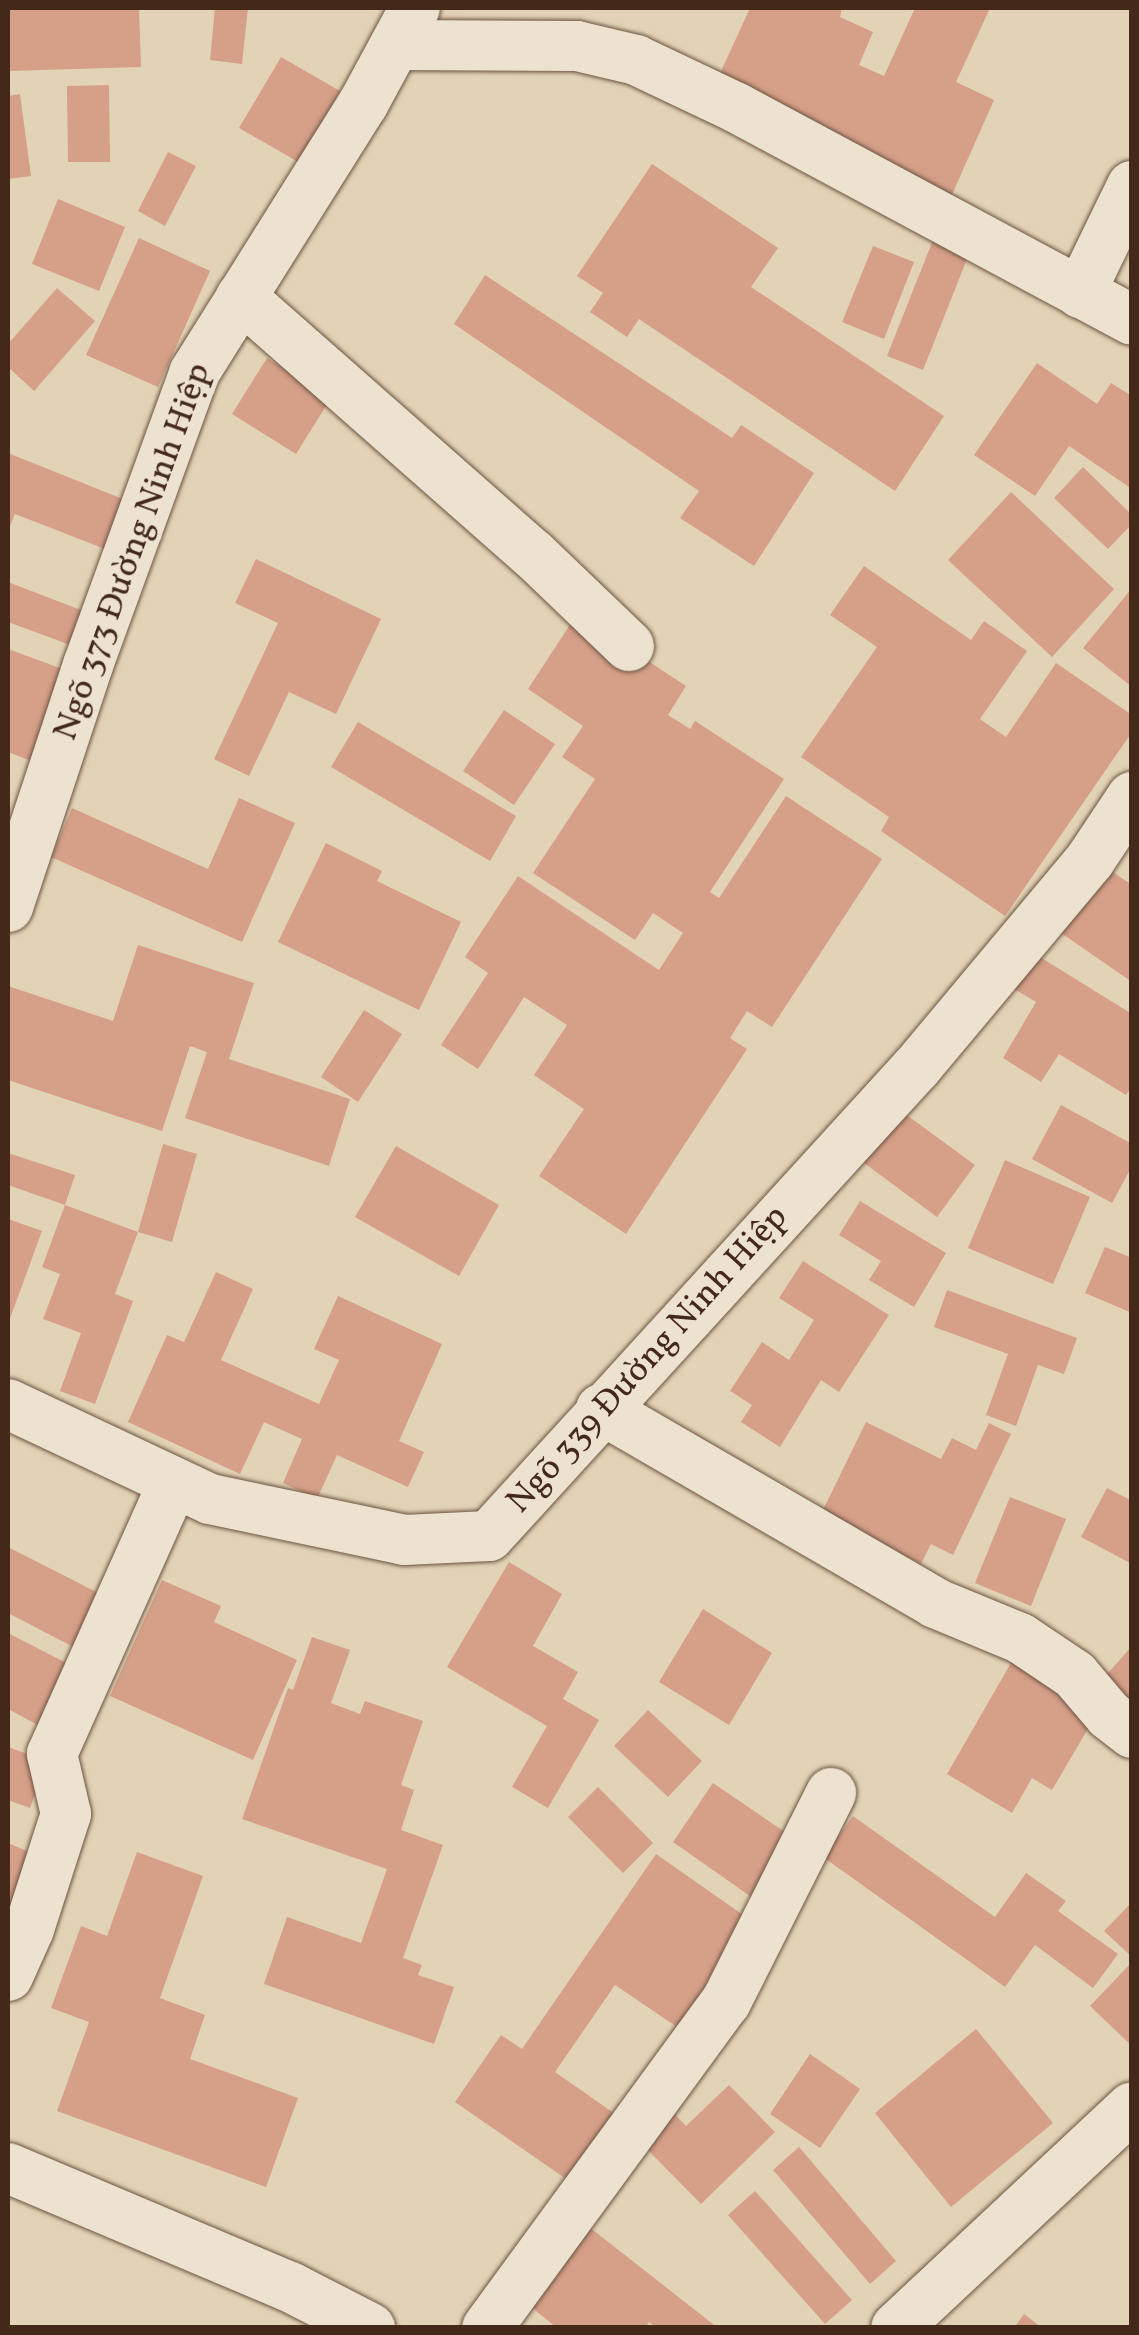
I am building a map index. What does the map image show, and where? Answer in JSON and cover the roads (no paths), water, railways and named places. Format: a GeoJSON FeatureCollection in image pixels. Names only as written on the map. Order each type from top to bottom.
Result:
{"type":"FeatureCollection","features":[{"type":"Feature","properties":{"kind":"street"},"geometry":{"type":"LineString","coordinates":[[405,26],[577,46],[636,60],[737,108],[1132,320]]}},
{"type":"Feature","properties":{"kind":"street","name":"Ngõ 373 Đường Ninh Hiệp"},"geometry":{"type":"LineString","coordinates":[[8,907],[88,664],[194,373],[363,104],[405,26]]}},
{"type":"Feature","properties":{"kind":"street"},"geometry":{"type":"LineString","coordinates":[[1080,293],[1132,186]]}},
{"type":"Feature","properties":{"kind":"street"},"geometry":{"type":"LineString","coordinates":[[241,297],[533,554],[629,646]]}},
{"type":"Feature","properties":{"kind":"street","name":"Ngõ 339 Đường Ninh Hiệp"},"geometry":{"type":"LineString","coordinates":[[8,1404],[210,1499],[404,1540],[489,1536],[917,1067],[1090,860],[1132,796]]}},
{"type":"Feature","properties":{"kind":"street"},"geometry":{"type":"LineString","coordinates":[[601,1409],[934,1602],[1020,1638],[1075,1675],[1109,1715],[1132,1733]]}},
{"type":"Feature","properties":{"kind":"street"},"geometry":{"type":"LineString","coordinates":[[8,1976],[30,1929],[66,1814],[52,1754],[173,1482]]}},
{"type":"Feature","properties":{"kind":"street"},"geometry":{"type":"LineString","coordinates":[[487,2328],[726,2002],[831,1793]]}},
{"type":"Feature","properties":{"kind":"street"},"geometry":{"type":"LineString","coordinates":[[896,2328],[1132,2107]]}},
{"type":"Feature","properties":{"kind":"street"},"geometry":{"type":"LineString","coordinates":[[8,2168],[290,2287],[370,2328]]}}]}
